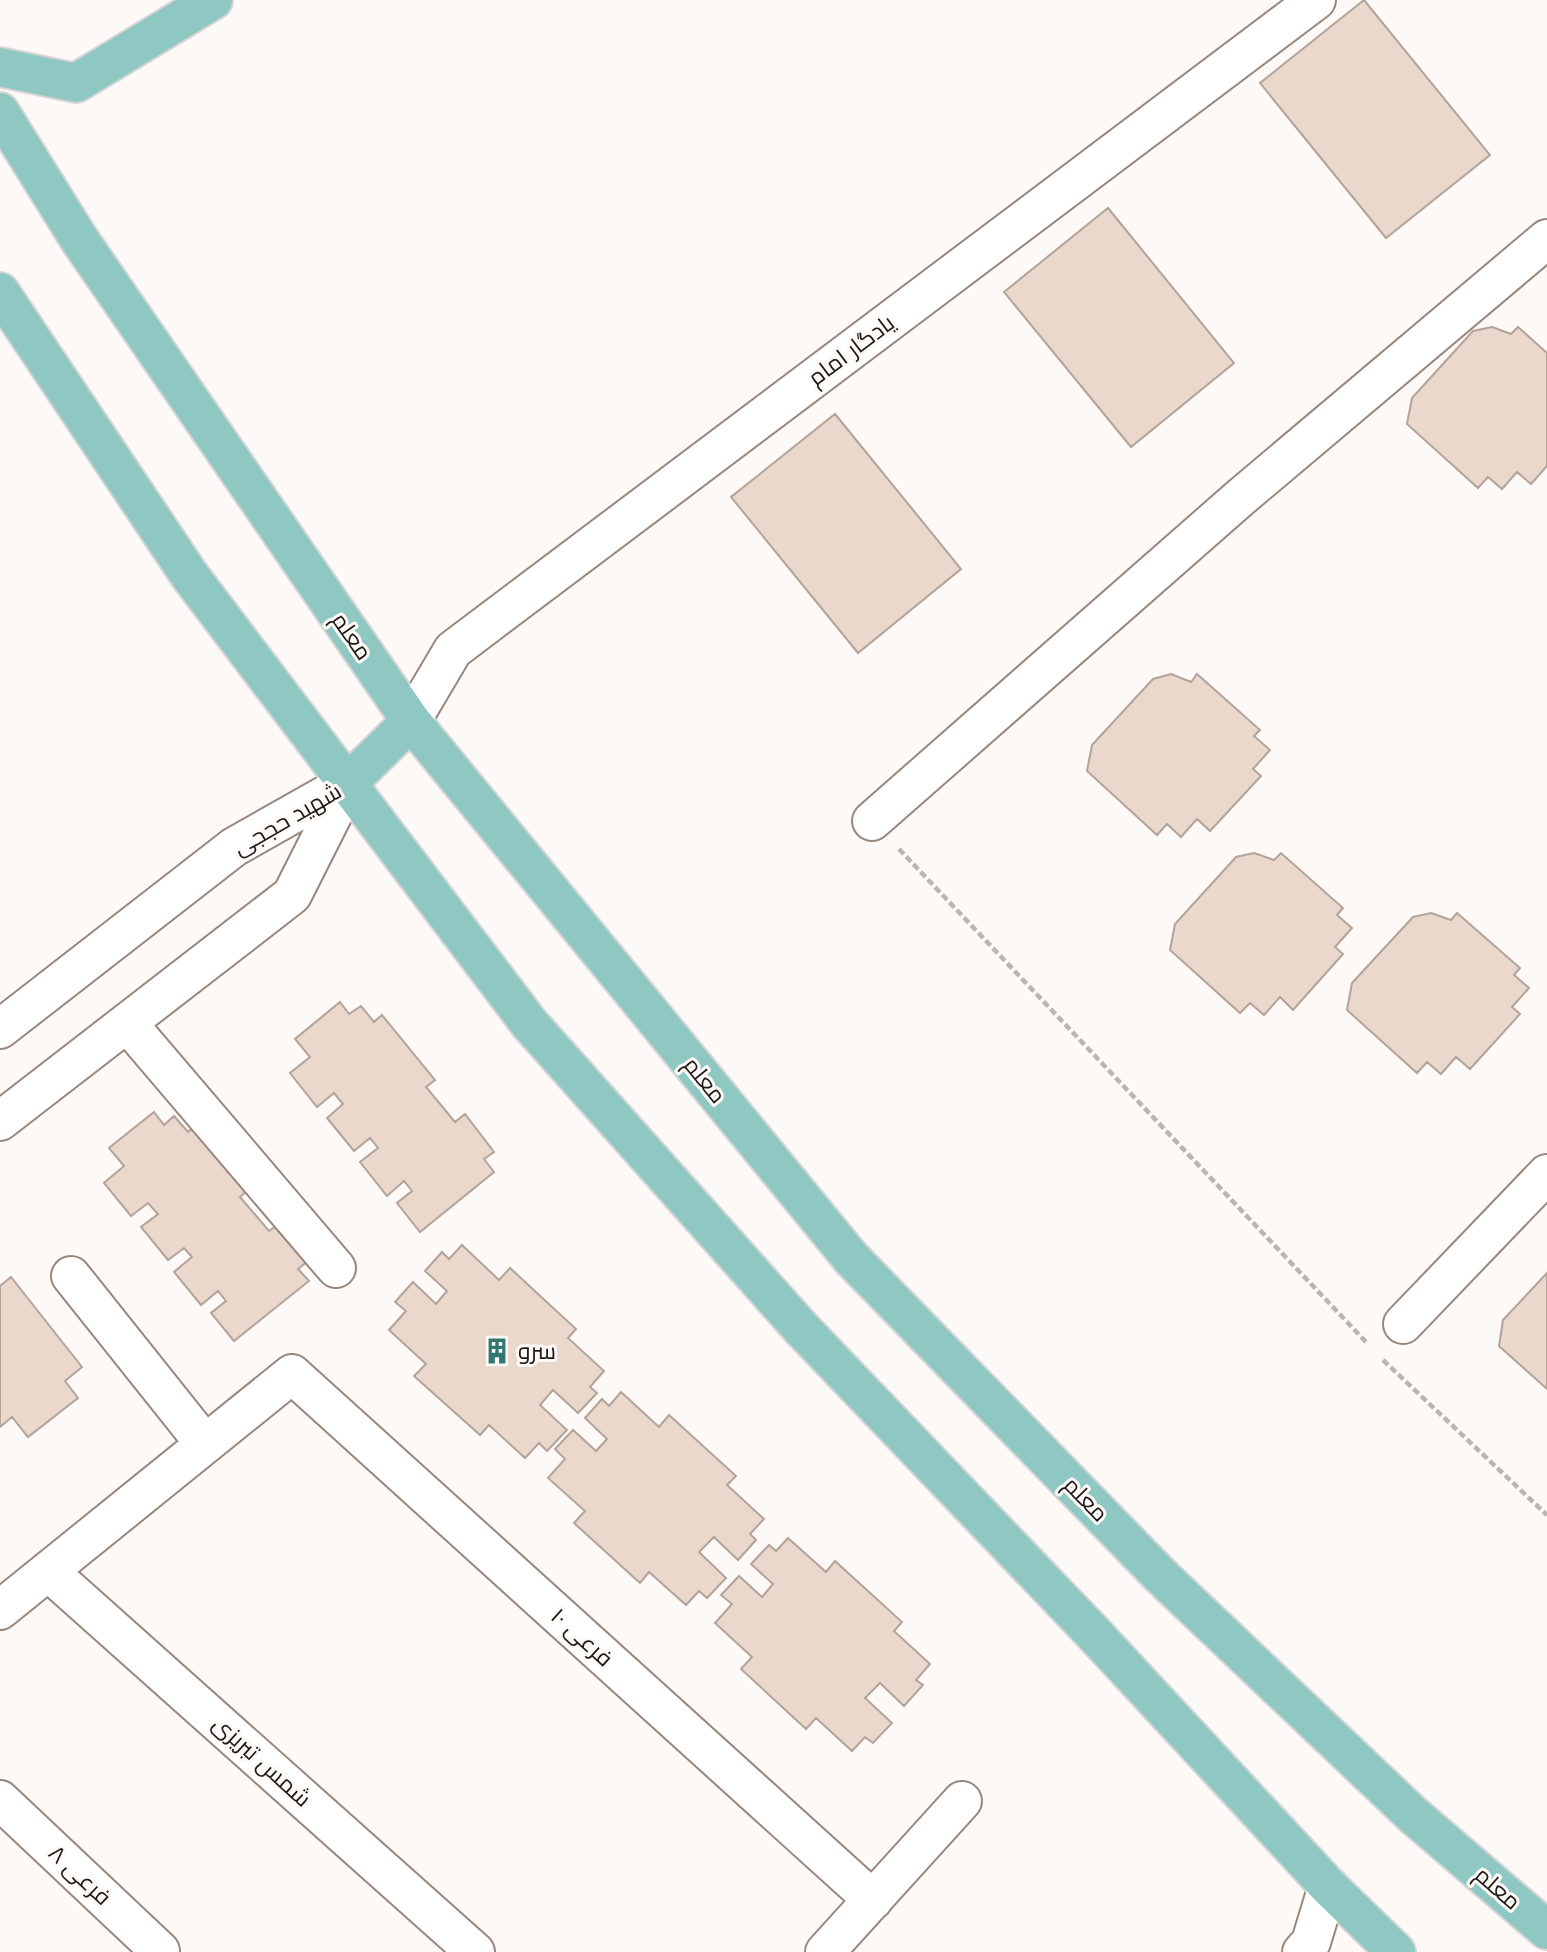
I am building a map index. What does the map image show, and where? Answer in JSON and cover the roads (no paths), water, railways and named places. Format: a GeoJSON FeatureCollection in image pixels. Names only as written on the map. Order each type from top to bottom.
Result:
{"type":"FeatureCollection","features":[{"type":"Feature","properties":{"kind":"main road"},"geometry":{"type":"LineString","coordinates":[[0,67],[76,83],[213,0]]}},
{"type":"Feature","properties":{"kind":"main road","name":"معلم"},"geometry":{"type":"LineString","coordinates":[[0,112],[79,239],[411,721],[851,1258],[1160,1575],[1412,1814],[1547,1930]]}},
{"type":"Feature","properties":{"kind":"main road"},"geometry":{"type":"LineString","coordinates":[[0,292],[190,576],[529,1023],[800,1327],[1097,1637],[1328,1886],[1396,1952]]}},
{"type":"Feature","properties":{"kind":"main road"},"geometry":{"type":"LineString","coordinates":[[348,782],[411,721]]}},
{"type":"Feature","properties":{"kind":"street","name":"یادگار امام"},"geometry":{"type":"LineString","coordinates":[[411,721],[453,650],[1315,0]]}},
{"type":"Feature","properties":{"kind":"street"},"geometry":{"type":"LineString","coordinates":[[872,821],[1241,497],[1547,239]]}},
{"type":"Feature","properties":{"kind":"street","name":"شهید حججی"},"geometry":{"type":"LineString","coordinates":[[0,1121],[292,895],[348,782]]}},
{"type":"Feature","properties":{"kind":"street","name":"شهید حججی"},"geometry":{"type":"LineString","coordinates":[[0,1029],[234,848],[348,782]]}},
{"type":"Feature","properties":{"kind":"street"},"geometry":{"type":"LineString","coordinates":[[128,1024],[336,1268]]}},
{"type":"Feature","properties":{"kind":"street"},"geometry":{"type":"LineString","coordinates":[[1403,1324],[1547,1174]]}},
{"type":"Feature","properties":{"kind":"street"},"geometry":{"type":"LineString","coordinates":[[0,1610],[205,1444],[71,1276]]}},
{"type":"Feature","properties":{"kind":"street","name":"فرعی ۱۰"},"geometry":{"type":"LineString","coordinates":[[205,1444],[292,1374],[873,1900]]}},
{"type":"Feature","properties":{"kind":"street","name":"شمس تبریزی"},"geometry":{"type":"LineString","coordinates":[[48,1571],[475,1952]]}},
{"type":"Feature","properties":{"kind":"street","name":"فرعی ۸"},"geometry":{"type":"LineString","coordinates":[[0,1800],[160,1951]]}},
{"type":"Feature","properties":{"kind":"street"},"geometry":{"type":"LineString","coordinates":[[825,1952],[962,1801]]}},
{"type":"Feature","properties":{"kind":"street"},"geometry":{"type":"LineString","coordinates":[[1314,1949],[1328,1886]]}},
{"type":"Feature","properties":{"kind":"place","name":"سرو"},"geometry":{"type":"Point","coordinates":[497,1351]}}]}
